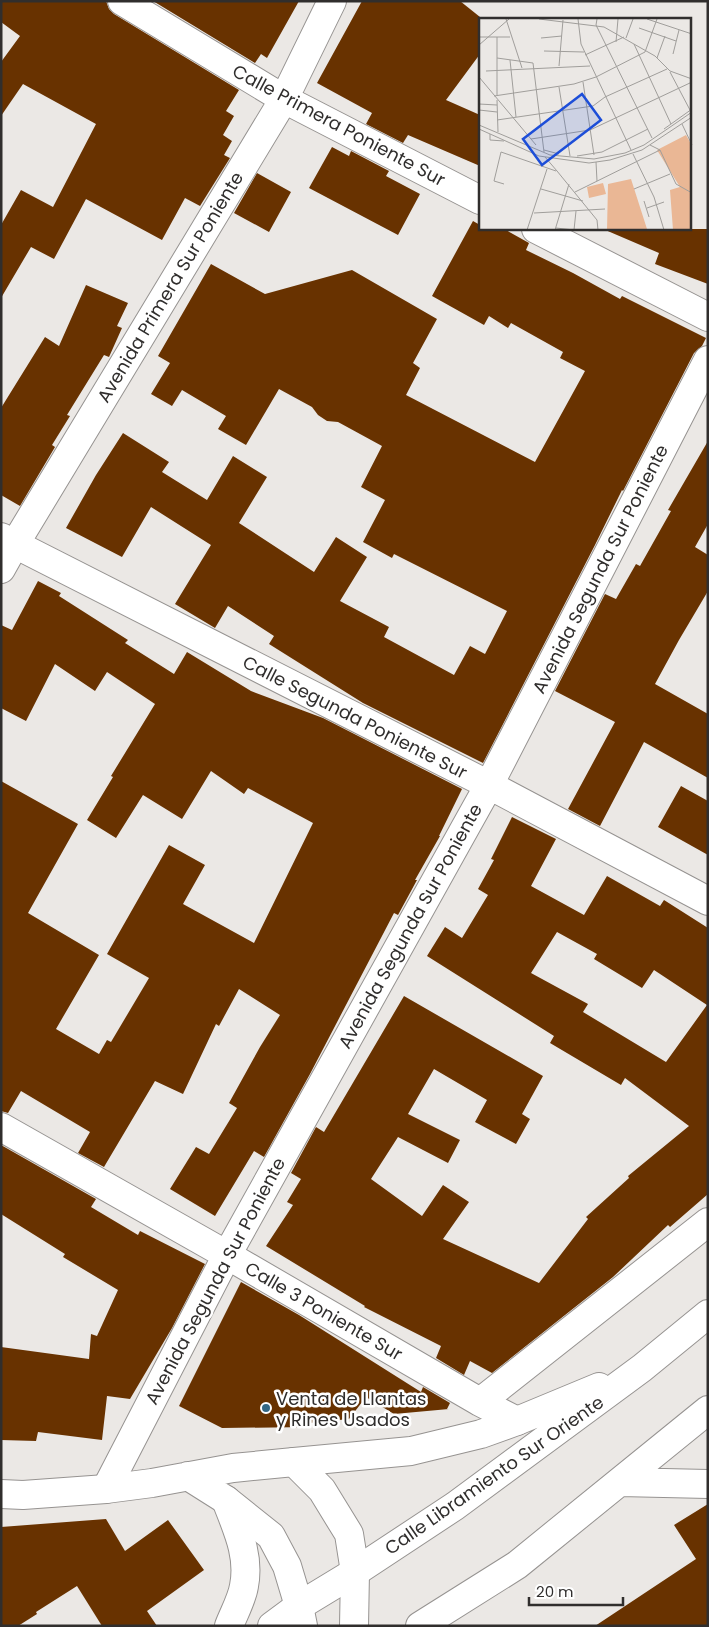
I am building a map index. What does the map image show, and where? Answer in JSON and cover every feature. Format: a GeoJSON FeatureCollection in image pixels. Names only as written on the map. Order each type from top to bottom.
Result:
{"type":"FeatureCollection","features":[{"type":"Feature","properties":{"kind":"street","name":"Calle Primera Poniente Sur"},"geometry":{"type":"LineString","coordinates":[[122,1],[284,99],[479,199]]}},
{"type":"Feature","properties":{"kind":"street","name":"Avenida Primera Sur Poniente"},"geometry":{"type":"LineString","coordinates":[[1,569],[8,540],[284,99],[332,1]]}},
{"type":"Feature","properties":{"kind":"street"},"geometry":{"type":"LineString","coordinates":[[538,230],[708,317]]}},
{"type":"Feature","properties":{"kind":"street","name":"Avenida Segunda Sur Poniente"},"geometry":{"type":"LineString","coordinates":[[106,1490],[227,1255],[489,785],[708,360]]}},
{"type":"Feature","properties":{"kind":"street","name":"Calle Segunda Poniente Sur"},"geometry":{"type":"LineString","coordinates":[[8,540],[489,785],[708,901]]}},
{"type":"Feature","properties":{"kind":"street","name":"Calle 3 Poniente Sur"},"geometry":{"type":"LineString","coordinates":[[1,1127],[227,1255],[480,1402],[517,1421]]}},
{"type":"Feature","properties":{"kind":"street"},"geometry":{"type":"LineString","coordinates":[[480,1402],[708,1222]]}},
{"type":"Feature","properties":{"kind":"street","name":"Calle Libramiento Sur Oriente"},"geometry":{"type":"LineString","coordinates":[[272,1626],[301,1616],[355,1572],[456,1506],[705,1321]]}},
{"type":"Feature","properties":{"kind":"street"},"geometry":{"type":"LineString","coordinates":[[1,1494],[23,1495],[106,1490],[233,1468],[411,1451],[481,1434],[517,1421],[642,1368]]}},
{"type":"Feature","properties":{"kind":"street"},"geometry":{"type":"LineString","coordinates":[[420,1626],[517,1565],[708,1410]]}},
{"type":"Feature","properties":{"kind":"street"},"geometry":{"type":"LineString","coordinates":[[294,1462],[322,1490],[350,1534],[355,1572],[354,1626]]}},
{"type":"Feature","properties":{"kind":"street"},"geometry":{"type":"LineString","coordinates":[[188,1476],[226,1500],[271,1536],[287,1566],[301,1616]]}},
{"type":"Feature","properties":{"kind":"street"},"geometry":{"type":"LineString","coordinates":[[620,1482],[708,1484]]}},
{"type":"Feature","properties":{"kind":"street"},"geometry":{"type":"LineString","coordinates":[[226,1500],[242,1540],[247,1562],[244,1587],[229,1626]]}},
{"type":"Feature","properties":{"kind":"building"},"geometry":{"type":"Polygon","coordinates":[[[1,1],[106,1],[109,9],[114,14],[239,90],[226,111],[234,116],[223,135],[232,141],[224,155],[230,158],[200,206],[185,198],[162,240],[86,199],[54,259],[31,247],[1,298],[1,225],[21,190],[53,207],[96,124],[23,84],[1,116],[1,62],[20,36],[1,22],[1,1]]]}},
{"type":"Feature","properties":{"kind":"building"},"geometry":{"type":"Polygon","coordinates":[[[153,1],[299,1],[267,58],[261,54],[255,63],[153,1]]]}},
{"type":"Feature","properties":{"kind":"building"},"geometry":{"type":"Polygon","coordinates":[[[362,1],[460,1],[480,17],[479,55],[446,100],[479,115],[479,166],[408,135],[403,143],[366,124],[372,113],[317,83],[362,1]]]}},
{"type":"Feature","properties":{"kind":"building"},"geometry":{"type":"Polygon","coordinates":[[[332,147],[349,156],[351,151],[389,171],[386,176],[420,194],[398,235],[309,188],[332,147]]]}},
{"type":"Feature","properties":{"kind":"building"},"geometry":{"type":"Polygon","coordinates":[[[257,173],[291,192],[269,232],[234,213],[257,173]]]}},
{"type":"Feature","properties":{"kind":"building"},"geometry":{"type":"Polygon","coordinates":[[[473,221],[479,224],[479,230],[506,230],[529,243],[526,250],[620,299],[622,296],[706,338],[702,346],[694,353],[622,490],[483,763],[363,703],[269,644],[274,636],[228,606],[215,628],[175,604],[211,545],[151,507],[122,557],[66,528],[96,475],[123,433],[169,462],[162,472],[207,500],[233,456],[267,477],[239,523],[314,572],[336,537],[367,557],[340,601],[389,627],[384,637],[454,675],[470,646],[485,654],[507,611],[394,554],[392,558],[363,542],[385,500],[361,487],[382,446],[338,422],[327,421],[318,415],[312,407],[279,389],[246,445],[218,429],[226,416],[182,390],[172,406],[151,394],[170,363],[158,356],[211,264],[265,294],[352,270],[437,319],[413,363],[420,368],[406,395],[535,462],[585,371],[560,358],[563,352],[511,323],[508,328],[489,316],[484,325],[432,296],[473,221]]]}},
{"type":"Feature","properties":{"kind":"building"},"geometry":{"type":"Polygon","coordinates":[[[708,229],[708,284],[655,264],[659,253],[605,230],[708,229]]]}},
{"type":"Feature","properties":{"kind":"building"},"geometry":{"type":"Polygon","coordinates":[[[86,285],[128,303],[117,326],[122,328],[109,357],[104,355],[67,415],[70,416],[52,445],[55,447],[20,506],[1,495],[1,408],[45,337],[59,346],[86,285]]]}},
{"type":"Feature","properties":{"kind":"building"},"geometry":{"type":"Polygon","coordinates":[[[708,441],[708,524],[695,547],[708,555],[708,591],[655,684],[708,714],[708,778],[644,742],[600,826],[568,809],[615,722],[555,691],[605,594],[616,599],[636,564],[640,566],[671,511],[668,510],[708,441]]]}},
{"type":"Feature","properties":{"kind":"building"},"geometry":{"type":"Polygon","coordinates":[[[38,581],[61,593],[59,596],[128,640],[125,643],[174,674],[187,652],[251,691],[323,718],[462,789],[440,836],[415,880],[417,880],[398,915],[394,913],[310,1074],[264,1157],[254,1151],[215,1216],[170,1189],[196,1147],[209,1154],[237,1108],[229,1103],[280,1015],[239,989],[219,1026],[216,1024],[183,1094],[155,1081],[104,1167],[78,1153],[90,1132],[21,1091],[8,1113],[1,1111],[1,781],[78,824],[28,913],[99,955],[56,1029],[99,1054],[107,1040],[111,1042],[149,978],[107,954],[169,845],[205,865],[183,904],[254,943],[313,823],[248,788],[244,794],[211,771],[182,819],[143,795],[116,838],[87,820],[113,777],[111,776],[155,704],[107,672],[95,691],[55,664],[26,721],[1,708],[1,625],[12,630],[38,581]]]}},
{"type":"Feature","properties":{"kind":"building"},"geometry":{"type":"Polygon","coordinates":[[[681,786],[708,801],[708,855],[658,827],[681,786]]]}},
{"type":"Feature","properties":{"kind":"building"},"geometry":{"type":"Polygon","coordinates":[[[512,817],[556,839],[531,886],[584,915],[607,876],[660,906],[664,900],[708,928],[708,1194],[670,1227],[668,1225],[613,1277],[492,1373],[470,1361],[464,1375],[436,1358],[441,1346],[364,1307],[266,1246],[293,1205],[287,1202],[301,1179],[291,1173],[316,1127],[324,1132],[404,996],[543,1076],[522,1114],[530,1119],[516,1144],[475,1122],[487,1100],[434,1069],[408,1114],[460,1140],[448,1163],[398,1137],[371,1179],[422,1216],[443,1185],[469,1202],[443,1239],[539,1283],[588,1219],[586,1217],[629,1178],[628,1176],[689,1126],[625,1078],[621,1085],[550,1043],[554,1036],[427,956],[445,927],[462,938],[488,895],[478,889],[494,860],[491,859],[512,817]],[[557,932],[531,973],[588,1004],[583,1012],[666,1062],[707,1005],[654,970],[642,988],[594,959],[597,954],[557,932]]]}},
{"type":"Feature","properties":{"kind":"building"},"geometry":{"type":"Polygon","coordinates":[[[1,1145],[96,1199],[91,1207],[138,1235],[140,1231],[205,1264],[172,1328],[130,1399],[107,1396],[102,1440],[38,1432],[36,1441],[1,1440],[1,1347],[89,1359],[91,1334],[97,1336],[118,1290],[63,1257],[65,1254],[1,1214],[1,1145]]]}},
{"type":"Feature","properties":{"kind":"building"},"geometry":{"type":"Polygon","coordinates":[[[241,1282],[299,1315],[421,1392],[423,1387],[450,1403],[447,1409],[449,1409],[394,1414],[366,1397],[349,1419],[309,1423],[309,1427],[222,1428],[179,1406],[241,1282]]]}},
{"type":"Feature","properties":{"kind":"building"},"geometry":{"type":"Polygon","coordinates":[[[708,1504],[708,1626],[595,1626],[696,1559],[674,1525],[708,1504]]]}},
{"type":"Feature","properties":{"kind":"building"},"geometry":{"type":"Polygon","coordinates":[[[106,1519],[125,1551],[168,1520],[204,1570],[147,1611],[157,1626],[102,1626],[77,1586],[18,1626],[1,1626],[1,1527],[106,1519]]]}},
{"type":"Feature","properties":{"kind":"place","name":"Venta de Llantas y Rines Usados"},"geometry":{"type":"Point","coordinates":[266,1408]}}]}
